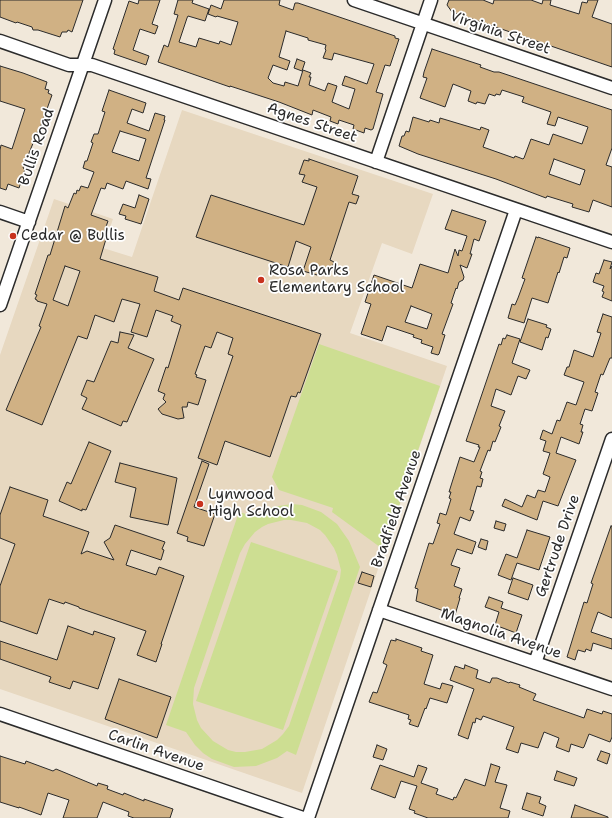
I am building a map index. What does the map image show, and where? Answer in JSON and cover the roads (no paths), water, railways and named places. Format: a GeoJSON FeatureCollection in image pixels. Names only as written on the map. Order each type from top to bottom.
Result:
{"type":"FeatureCollection","features":[{"type":"Feature","properties":{"kind":"street","name":"Bullis Road"},"geometry":{"type":"LineString","coordinates":[[0,305],[105,0]]}},
{"type":"Feature","properties":{"kind":"street","name":"Virginia Street"},"geometry":{"type":"LineString","coordinates":[[354,0],[612,88]]}},
{"type":"Feature","properties":{"kind":"street"},"geometry":{"type":"LineString","coordinates":[[376,162],[431,0]]}},
{"type":"Feature","properties":{"kind":"street","name":"Agnes Street"},"geometry":{"type":"LineString","coordinates":[[0,41],[69,65],[92,65],[612,242]]}},
{"type":"Feature","properties":{"kind":"street","name":"Bradfield Avenue"},"geometry":{"type":"LineString","coordinates":[[308,818],[516,210]]}},
{"type":"Feature","properties":{"kind":"street"},"geometry":{"type":"LineString","coordinates":[[0,212],[28,222]]}},
{"type":"Feature","properties":{"kind":"street","name":"Gertrude Drive"},"geometry":{"type":"LineString","coordinates":[[535,663],[612,439]]}},
{"type":"Feature","properties":{"kind":"street","name":"Magnolia Avenue"},"geometry":{"type":"LineString","coordinates":[[379,610],[612,689]]}},
{"type":"Feature","properties":{"kind":"street","name":"Carlin Avenue"},"geometry":{"type":"LineString","coordinates":[[0,714],[302,818]]}},
{"type":"Feature","properties":{"kind":"place","name":"Cedar @ Bullis"},"geometry":{"type":"Point","coordinates":[13,236]}},
{"type":"Feature","properties":{"kind":"place","name":"Rosa Parks Elementary School"},"geometry":{"type":"Point","coordinates":[261,280]}},
{"type":"Feature","properties":{"kind":"place","name":"Lynwood High School"},"geometry":{"type":"Point","coordinates":[200,504]}}]}
